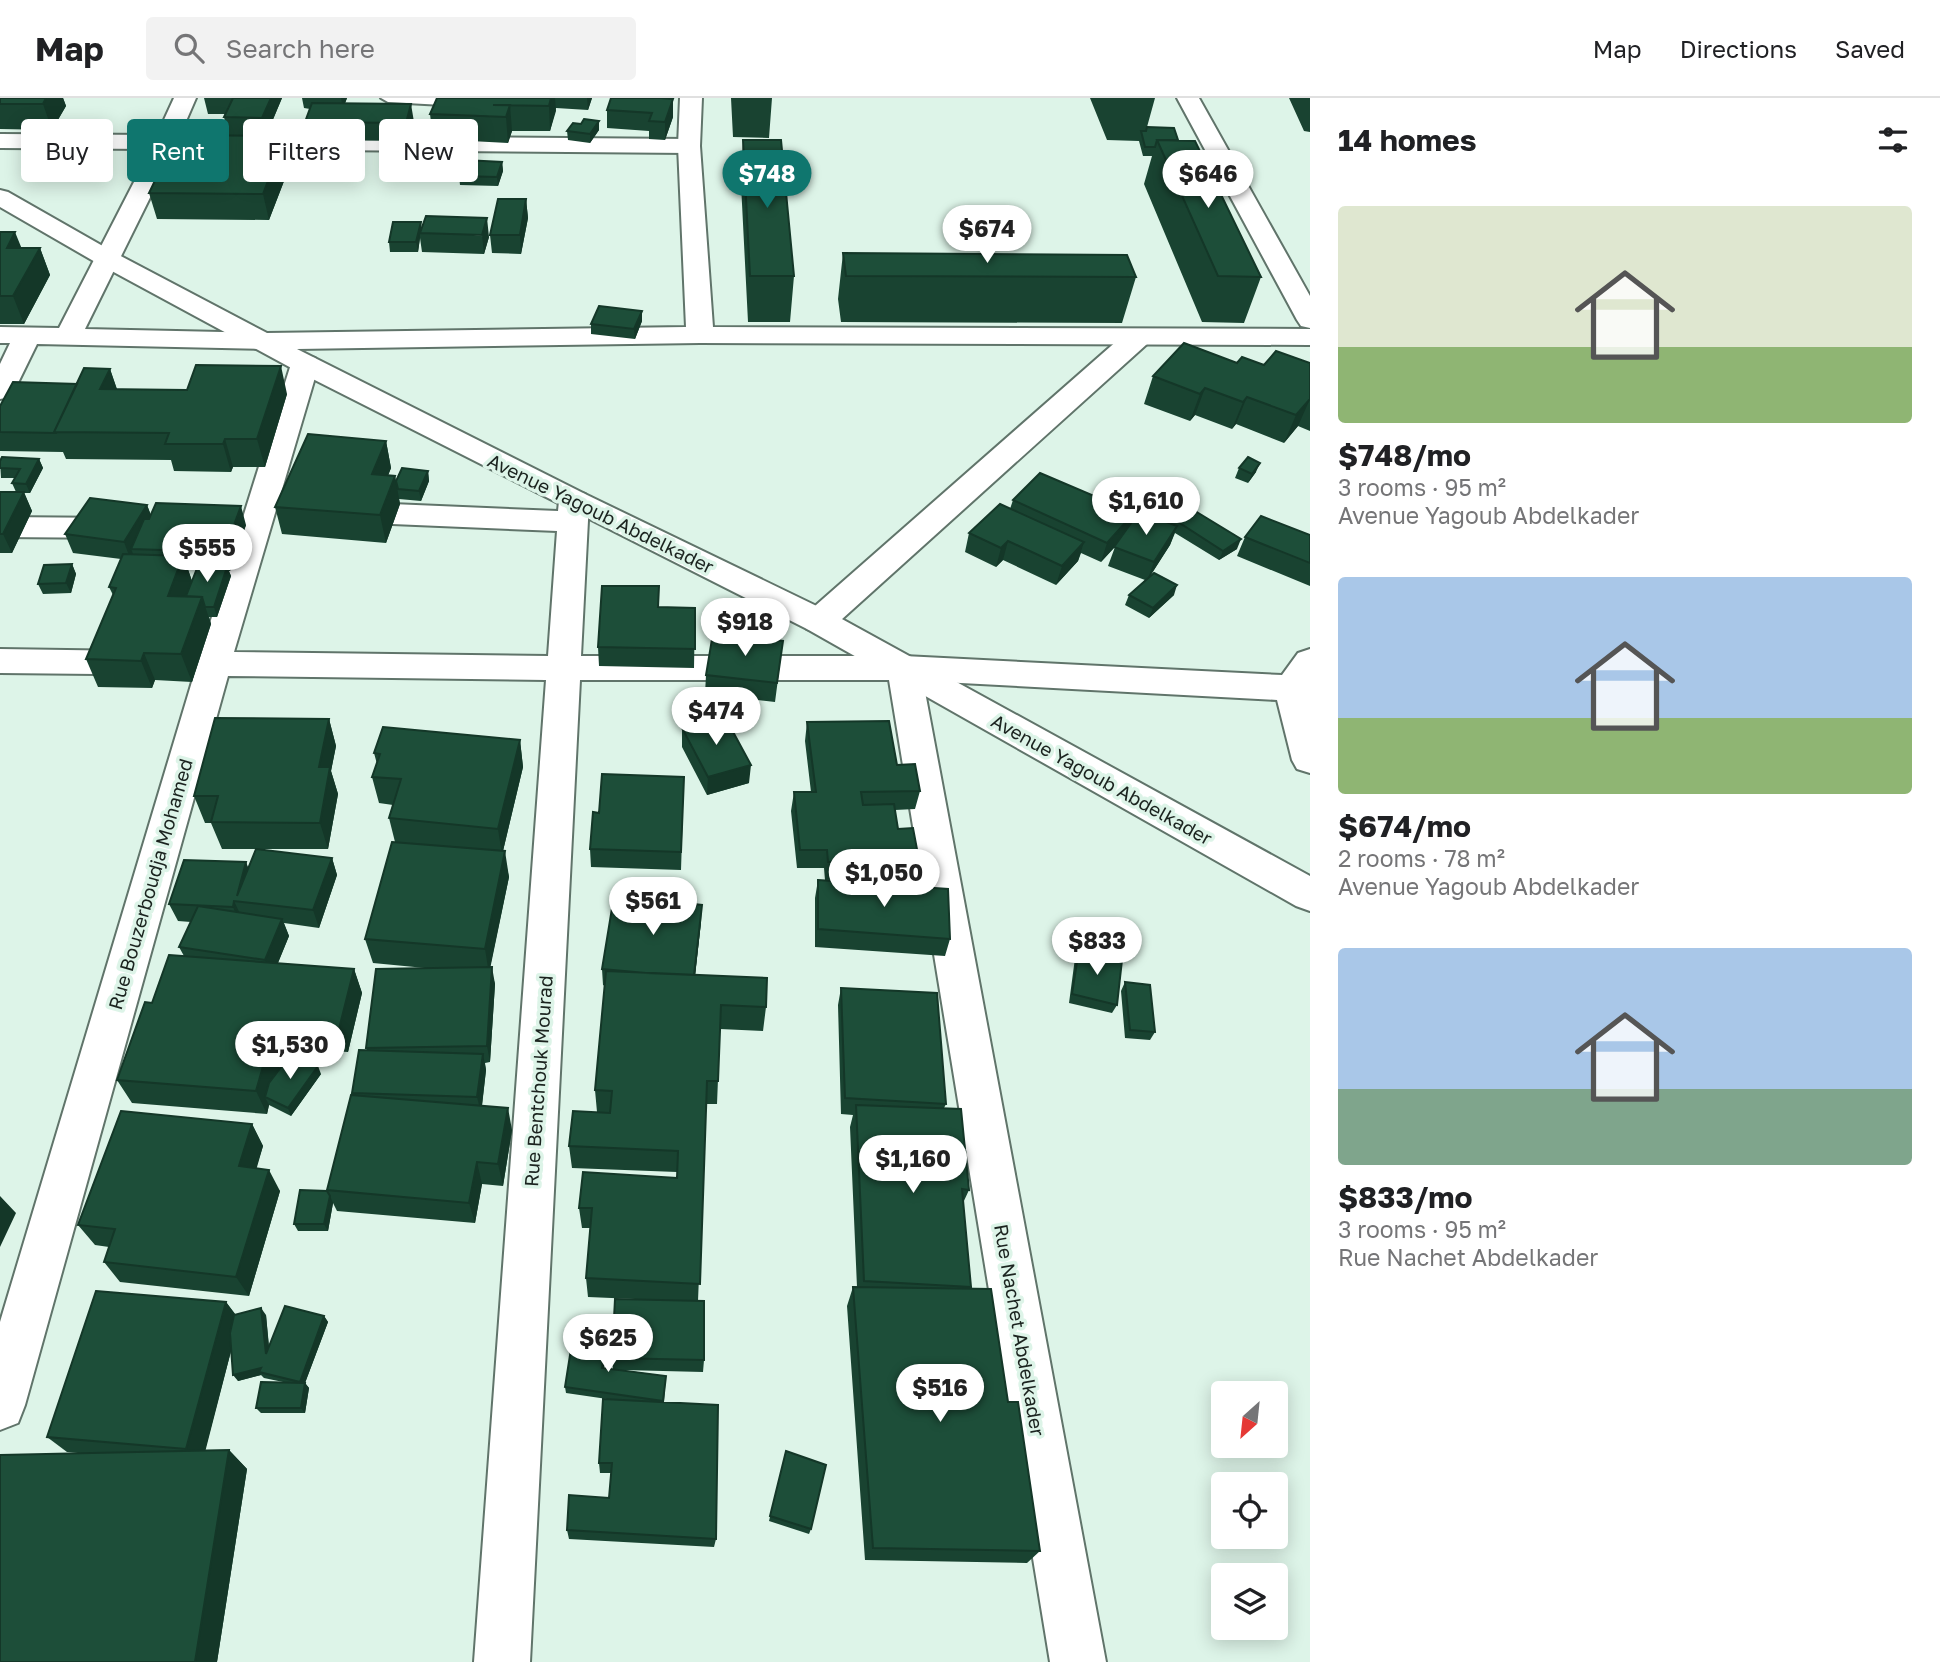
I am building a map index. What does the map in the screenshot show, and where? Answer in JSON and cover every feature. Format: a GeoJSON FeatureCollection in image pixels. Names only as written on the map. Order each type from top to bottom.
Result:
{"type":"FeatureCollection","features":[{"type":"Feature","properties":{"kind":"street"},"geometry":{"type":"LineString","coordinates":[[176,119],[185,98]]}},
{"type":"Feature","properties":{"kind":"street"},"geometry":{"type":"LineString","coordinates":[[691,98],[689,146],[700,335]]}},
{"type":"Feature","properties":{"kind":"street"},"geometry":{"type":"LineString","coordinates":[[1188,98],[1310,320]]}},
{"type":"Feature","properties":{"kind":"street"},"geometry":{"type":"LineString","coordinates":[[229,143],[430,139],[689,146]]}},
{"type":"Feature","properties":{"kind":"street"},"geometry":{"type":"LineString","coordinates":[[0,141],[127,143]]}},
{"type":"Feature","properties":{"kind":"street"},"geometry":{"type":"LineString","coordinates":[[69,335],[145,182]]}},
{"type":"Feature","properties":{"kind":"street","name":"Avenue Yagoub Abdelkader"},"geometry":{"type":"LineString","coordinates":[[0,197],[106,258],[265,341],[573,511],[819,621],[1310,895]]}},
{"type":"Feature","properties":{"kind":"street"},"geometry":{"type":"LineString","coordinates":[[0,335],[265,341],[700,335],[1310,337]]}},
{"type":"Feature","properties":{"kind":"street"},"geometry":{"type":"LineString","coordinates":[[0,391],[28,335]]}},
{"type":"Feature","properties":{"kind":"street"},"geometry":{"type":"LineString","coordinates":[[819,621],[1137,338]]}},
{"type":"Feature","properties":{"kind":"street","name":"Rue Bouzerboudja Mohamed"},"geometry":{"type":"LineString","coordinates":[[0,1405],[214,664],[271,517],[271,432],[305,364]]}},
{"type":"Feature","properties":{"kind":"street"},"geometry":{"type":"LineString","coordinates":[[271,517],[573,511]]}},
{"type":"Feature","properties":{"kind":"street","name":"Rue Bentchouk Mourad"},"geometry":{"type":"LineString","coordinates":[[502,1662],[573,511]]}},
{"type":"Feature","properties":{"kind":"street"},"geometry":{"type":"LineString","coordinates":[[0,527],[149,528]]}},
{"type":"Feature","properties":{"kind":"street"},"geometry":{"type":"LineString","coordinates":[[0,661],[564,668],[904,668],[1304,679],[1310,760]]}},
{"type":"Feature","properties":{"kind":"street","name":"Rue Nachet Abdelkader"},"geometry":{"type":"LineString","coordinates":[[904,668],[1078,1662]]}},
{"type":"Feature","properties":{"kind":"lane"},"geometry":{"type":"LineString","coordinates":[[388,98],[446,105]]}},
{"type":"Feature","properties":{"kind":"building"},"geometry":{"type":"Polygon","coordinates":[[[0,98],[46,98],[43,104],[0,104],[0,98]]]}},
{"type":"Feature","properties":{"kind":"building"},"geometry":{"type":"Polygon","coordinates":[[[233,98],[271,98],[262,118],[224,117],[233,98]]]}},
{"type":"Feature","properties":{"kind":"building"},"geometry":{"type":"Polygon","coordinates":[[[437,98],[551,98],[549,106],[510,105],[506,117],[430,114],[437,98]]]}},
{"type":"Feature","properties":{"kind":"building"},"geometry":{"type":"Polygon","coordinates":[[[611,98],[673,99],[665,122],[649,121],[652,113],[607,110],[611,98]]]}},
{"type":"Feature","properties":{"kind":"building"},"geometry":{"type":"Polygon","coordinates":[[[312,103],[411,104],[407,119],[379,119],[379,123],[365,123],[365,119],[306,119],[312,103]]]}},
{"type":"Feature","properties":{"kind":"building"},"geometry":{"type":"Polygon","coordinates":[[[584,119],[599,121],[590,134],[567,131],[573,123],[581,124],[584,119]]]}},
{"type":"Feature","properties":{"kind":"building"},"geometry":{"type":"Polygon","coordinates":[[[1147,127],[1174,128],[1178,140],[1157,140],[1155,147],[1145,147],[1141,131],[1146,131],[1147,127]]]}},
{"type":"Feature","properties":{"kind":"building"},"geometry":{"type":"Polygon","coordinates":[[[229,135],[243,136],[243,182],[268,182],[263,194],[149,193],[154,182],[229,182],[229,135]]]}},
{"type":"Feature","properties":{"kind":"building"},"geometry":{"type":"Polygon","coordinates":[[[743,140],[781,140],[794,276],[750,276],[743,140]]]}},
{"type":"Feature","properties":{"kind":"building"},"geometry":{"type":"Polygon","coordinates":[[[1157,140],[1195,141],[1261,277],[1218,276],[1157,140]]]}},
{"type":"Feature","properties":{"kind":"building"},"geometry":{"type":"Polygon","coordinates":[[[478,161],[502,162],[497,177],[478,176],[478,161]]]}},
{"type":"Feature","properties":{"kind":"building"},"geometry":{"type":"Polygon","coordinates":[[[498,199],[526,199],[520,235],[490,235],[498,199]]]}},
{"type":"Feature","properties":{"kind":"building"},"geometry":{"type":"Polygon","coordinates":[[[426,216],[487,218],[482,235],[420,233],[426,216]]]}},
{"type":"Feature","properties":{"kind":"building"},"geometry":{"type":"Polygon","coordinates":[[[393,222],[421,222],[416,242],[389,242],[393,222]]]}},
{"type":"Feature","properties":{"kind":"building"},"geometry":{"type":"Polygon","coordinates":[[[0,232],[15,232],[7,248],[40,248],[13,296],[0,296],[0,232]]]}},
{"type":"Feature","properties":{"kind":"building"},"geometry":{"type":"Polygon","coordinates":[[[843,253],[1127,255],[1136,277],[846,276],[843,253]]]}},
{"type":"Feature","properties":{"kind":"building"},"geometry":{"type":"Polygon","coordinates":[[[599,306],[642,311],[634,329],[591,324],[599,306]]]}},
{"type":"Feature","properties":{"kind":"building"},"geometry":{"type":"Polygon","coordinates":[[[1184,343],[1237,363],[1242,357],[1264,365],[1276,351],[1310,363],[1310,399],[1296,415],[1247,397],[1243,402],[1205,388],[1200,394],[1153,376],[1184,343]]]}},
{"type":"Feature","properties":{"kind":"building"},"geometry":{"type":"Polygon","coordinates":[[[196,365],[281,366],[257,439],[225,439],[223,444],[165,444],[169,433],[54,432],[84,368],[110,369],[100,389],[187,390],[196,365]]]}},
{"type":"Feature","properties":{"kind":"building"},"geometry":{"type":"Polygon","coordinates":[[[13,382],[77,384],[55,433],[0,432],[0,406],[13,382]]]}},
{"type":"Feature","properties":{"kind":"building"},"geometry":{"type":"Polygon","coordinates":[[[308,434],[386,441],[372,474],[395,476],[380,515],[275,507],[308,434]]]}},
{"type":"Feature","properties":{"kind":"building"},"geometry":{"type":"Polygon","coordinates":[[[2,457],[39,459],[26,484],[12,483],[20,469],[0,468],[2,457]]]}},
{"type":"Feature","properties":{"kind":"building"},"geometry":{"type":"Polygon","coordinates":[[[1248,457],[1260,463],[1252,474],[1239,468],[1248,457]]]}},
{"type":"Feature","properties":{"kind":"building"},"geometry":{"type":"Polygon","coordinates":[[[402,468],[428,471],[419,491],[398,489],[396,481],[402,468]]]}},
{"type":"Feature","properties":{"kind":"building"},"geometry":{"type":"Polygon","coordinates":[[[1040,473],[1134,513],[1107,543],[1013,500],[1040,473]]]}},
{"type":"Feature","properties":{"kind":"building"},"geometry":{"type":"Polygon","coordinates":[[[0,492],[24,492],[3,534],[0,534],[0,492]]]}},
{"type":"Feature","properties":{"kind":"building"},"geometry":{"type":"Polygon","coordinates":[[[90,498],[147,505],[124,542],[65,534],[90,498]]]}},
{"type":"Feature","properties":{"kind":"building"},"geometry":{"type":"Polygon","coordinates":[[[156,503],[241,506],[224,552],[131,549],[144,519],[149,519],[156,503]]]}},
{"type":"Feature","properties":{"kind":"building"},"geometry":{"type":"Polygon","coordinates":[[[1000,504],[1084,542],[1062,566],[1008,541],[1001,548],[969,533],[1000,504]]]}},
{"type":"Feature","properties":{"kind":"building"},"geometry":{"type":"Polygon","coordinates":[[[1190,508],[1241,539],[1223,551],[1172,518],[1190,508]]]}},
{"type":"Feature","properties":{"kind":"building"},"geometry":{"type":"Polygon","coordinates":[[[1139,512],[1177,526],[1154,562],[1114,547],[1139,512]]]}},
{"type":"Feature","properties":{"kind":"building"},"geometry":{"type":"Polygon","coordinates":[[[1261,516],[1310,535],[1310,563],[1245,537],[1261,516]]]}},
{"type":"Feature","properties":{"kind":"building"},"geometry":{"type":"Polygon","coordinates":[[[123,554],[183,556],[168,596],[202,597],[181,654],[144,653],[141,661],[86,659],[116,588],[109,587],[123,554]]]}},
{"type":"Feature","properties":{"kind":"building"},"geometry":{"type":"Polygon","coordinates":[[[72,564],[66,583],[38,584],[44,565],[72,564]]]}},
{"type":"Feature","properties":{"kind":"building"},"geometry":{"type":"Polygon","coordinates":[[[198,566],[227,567],[214,607],[205,607],[202,597],[186,596],[198,566]]]}},
{"type":"Feature","properties":{"kind":"building"},"geometry":{"type":"Polygon","coordinates":[[[1154,573],[1177,585],[1153,608],[1129,595],[1154,573]]]}},
{"type":"Feature","properties":{"kind":"building"},"geometry":{"type":"Polygon","coordinates":[[[602,586],[659,586],[658,607],[695,608],[695,649],[598,647],[602,586]]]}},
{"type":"Feature","properties":{"kind":"building"},"geometry":{"type":"Polygon","coordinates":[[[713,633],[783,641],[777,683],[706,675],[713,633]]]}},
{"type":"Feature","properties":{"kind":"building"},"geometry":{"type":"Polygon","coordinates":[[[725,717],[751,765],[708,777],[682,728],[725,717]]]}},
{"type":"Feature","properties":{"kind":"building"},"geometry":{"type":"Polygon","coordinates":[[[215,718],[329,719],[319,767],[330,767],[320,823],[211,822],[218,796],[194,796],[215,718]]]}},
{"type":"Feature","properties":{"kind":"building"},"geometry":{"type":"Polygon","coordinates":[[[889,721],[897,765],[915,764],[920,791],[861,792],[863,805],[894,804],[898,829],[913,828],[919,860],[828,862],[827,850],[800,850],[794,792],[816,792],[807,722],[889,721]]]}},
{"type":"Feature","properties":{"kind":"building"},"geometry":{"type":"Polygon","coordinates":[[[383,727],[520,740],[498,829],[389,818],[401,779],[372,777],[380,754],[374,753],[383,727]]]}},
{"type":"Feature","properties":{"kind":"building"},"geometry":{"type":"Polygon","coordinates":[[[602,774],[684,777],[681,852],[590,849],[593,812],[599,813],[602,774]]]}},
{"type":"Feature","properties":{"kind":"building"},"geometry":{"type":"Polygon","coordinates":[[[392,842],[505,851],[485,949],[365,939],[392,842]]]}},
{"type":"Feature","properties":{"kind":"building"},"geometry":{"type":"Polygon","coordinates":[[[256,849],[332,858],[313,910],[234,901],[233,907],[169,904],[184,860],[246,862],[237,896],[256,849]]]}},
{"type":"Feature","properties":{"kind":"building"},"geometry":{"type":"Polygon","coordinates":[[[818,880],[948,889],[950,939],[818,929],[818,880]]]}},
{"type":"Feature","properties":{"kind":"building"},"geometry":{"type":"Polygon","coordinates":[[[614,896],[702,905],[694,975],[602,969],[614,896]]]}},
{"type":"Feature","properties":{"kind":"building"},"geometry":{"type":"Polygon","coordinates":[[[198,906],[282,919],[265,960],[179,947],[198,906]]]}},
{"type":"Feature","properties":{"kind":"building"},"geometry":{"type":"Polygon","coordinates":[[[1079,949],[1122,960],[1117,1005],[1072,994],[1079,949]]]}},
{"type":"Feature","properties":{"kind":"building"},"geometry":{"type":"Polygon","coordinates":[[[169,955],[354,969],[339,1029],[275,1024],[256,1091],[117,1080],[145,1002],[152,1003],[169,955]]]}},
{"type":"Feature","properties":{"kind":"building"},"geometry":{"type":"Polygon","coordinates":[[[492,967],[487,1046],[366,1048],[376,969],[492,967]]]}},
{"type":"Feature","properties":{"kind":"building"},"geometry":{"type":"Polygon","coordinates":[[[606,971],[767,978],[766,1007],[721,1005],[718,1081],[707,1081],[700,1284],[586,1278],[592,1208],[579,1208],[583,1172],[677,1178],[678,1151],[569,1146],[573,1111],[610,1113],[612,1091],[595,1090],[606,971]]]}},
{"type":"Feature","properties":{"kind":"building"},"geometry":{"type":"Polygon","coordinates":[[[1125,982],[1150,985],[1155,1032],[1130,1030],[1125,982]]]}},
{"type":"Feature","properties":{"kind":"building"},"geometry":{"type":"Polygon","coordinates":[[[841,988],[937,993],[946,1104],[845,1098],[841,988]]]}},
{"type":"Feature","properties":{"kind":"building"},"geometry":{"type":"Polygon","coordinates":[[[359,1050],[483,1054],[477,1097],[352,1093],[359,1050]]]}},
{"type":"Feature","properties":{"kind":"building"},"geometry":{"type":"Polygon","coordinates":[[[291,1054],[318,1066],[288,1108],[265,1097],[269,1083],[291,1054]]]}},
{"type":"Feature","properties":{"kind":"building"},"geometry":{"type":"Polygon","coordinates":[[[351,1095],[508,1108],[498,1164],[477,1162],[469,1203],[327,1190],[351,1095]]]}},
{"type":"Feature","properties":{"kind":"building"},"geometry":{"type":"Polygon","coordinates":[[[856,1105],[961,1109],[969,1190],[962,1189],[971,1287],[864,1281],[856,1105]]]}},
{"type":"Feature","properties":{"kind":"building"},"geometry":{"type":"Polygon","coordinates":[[[121,1111],[252,1124],[239,1166],[269,1170],[236,1277],[104,1262],[115,1229],[78,1225],[121,1111]]]}},
{"type":"Feature","properties":{"kind":"building"},"geometry":{"type":"Polygon","coordinates":[[[300,1190],[327,1191],[330,1196],[324,1224],[294,1224],[300,1190]]]}},
{"type":"Feature","properties":{"kind":"building"},"geometry":{"type":"Polygon","coordinates":[[[853,1287],[991,1289],[1008,1402],[1018,1402],[1040,1551],[873,1548],[853,1287]]]}},
{"type":"Feature","properties":{"kind":"building"},"geometry":{"type":"Polygon","coordinates":[[[96,1291],[226,1302],[186,1449],[47,1437],[96,1291]]]}},
{"type":"Feature","properties":{"kind":"building"},"geometry":{"type":"Polygon","coordinates":[[[615,1299],[704,1301],[704,1360],[612,1358],[615,1299]]]}},
{"type":"Feature","properties":{"kind":"building"},"geometry":{"type":"Polygon","coordinates":[[[285,1306],[324,1316],[300,1382],[259,1372],[261,1368],[233,1375],[230,1333],[234,1315],[261,1308],[266,1354],[285,1306]]]}},
{"type":"Feature","properties":{"kind":"building"},"geometry":{"type":"Polygon","coordinates":[[[573,1336],[606,1340],[602,1368],[666,1376],[663,1401],[565,1387],[573,1336]]]}},
{"type":"Feature","properties":{"kind":"building"},"geometry":{"type":"Polygon","coordinates":[[[261,1382],[305,1383],[301,1408],[256,1408],[261,1382]]]}},
{"type":"Feature","properties":{"kind":"building"},"geometry":{"type":"Polygon","coordinates":[[[603,1399],[718,1405],[716,1539],[567,1530],[569,1495],[609,1498],[612,1463],[599,1463],[603,1399]]]}},
{"type":"Feature","properties":{"kind":"building"},"geometry":{"type":"Polygon","coordinates":[[[229,1450],[195,1662],[0,1662],[0,1455],[229,1450]]]}},
{"type":"Feature","properties":{"kind":"building"},"geometry":{"type":"Polygon","coordinates":[[[786,1451],[826,1465],[811,1529],[770,1516],[786,1451]]]}}]}
